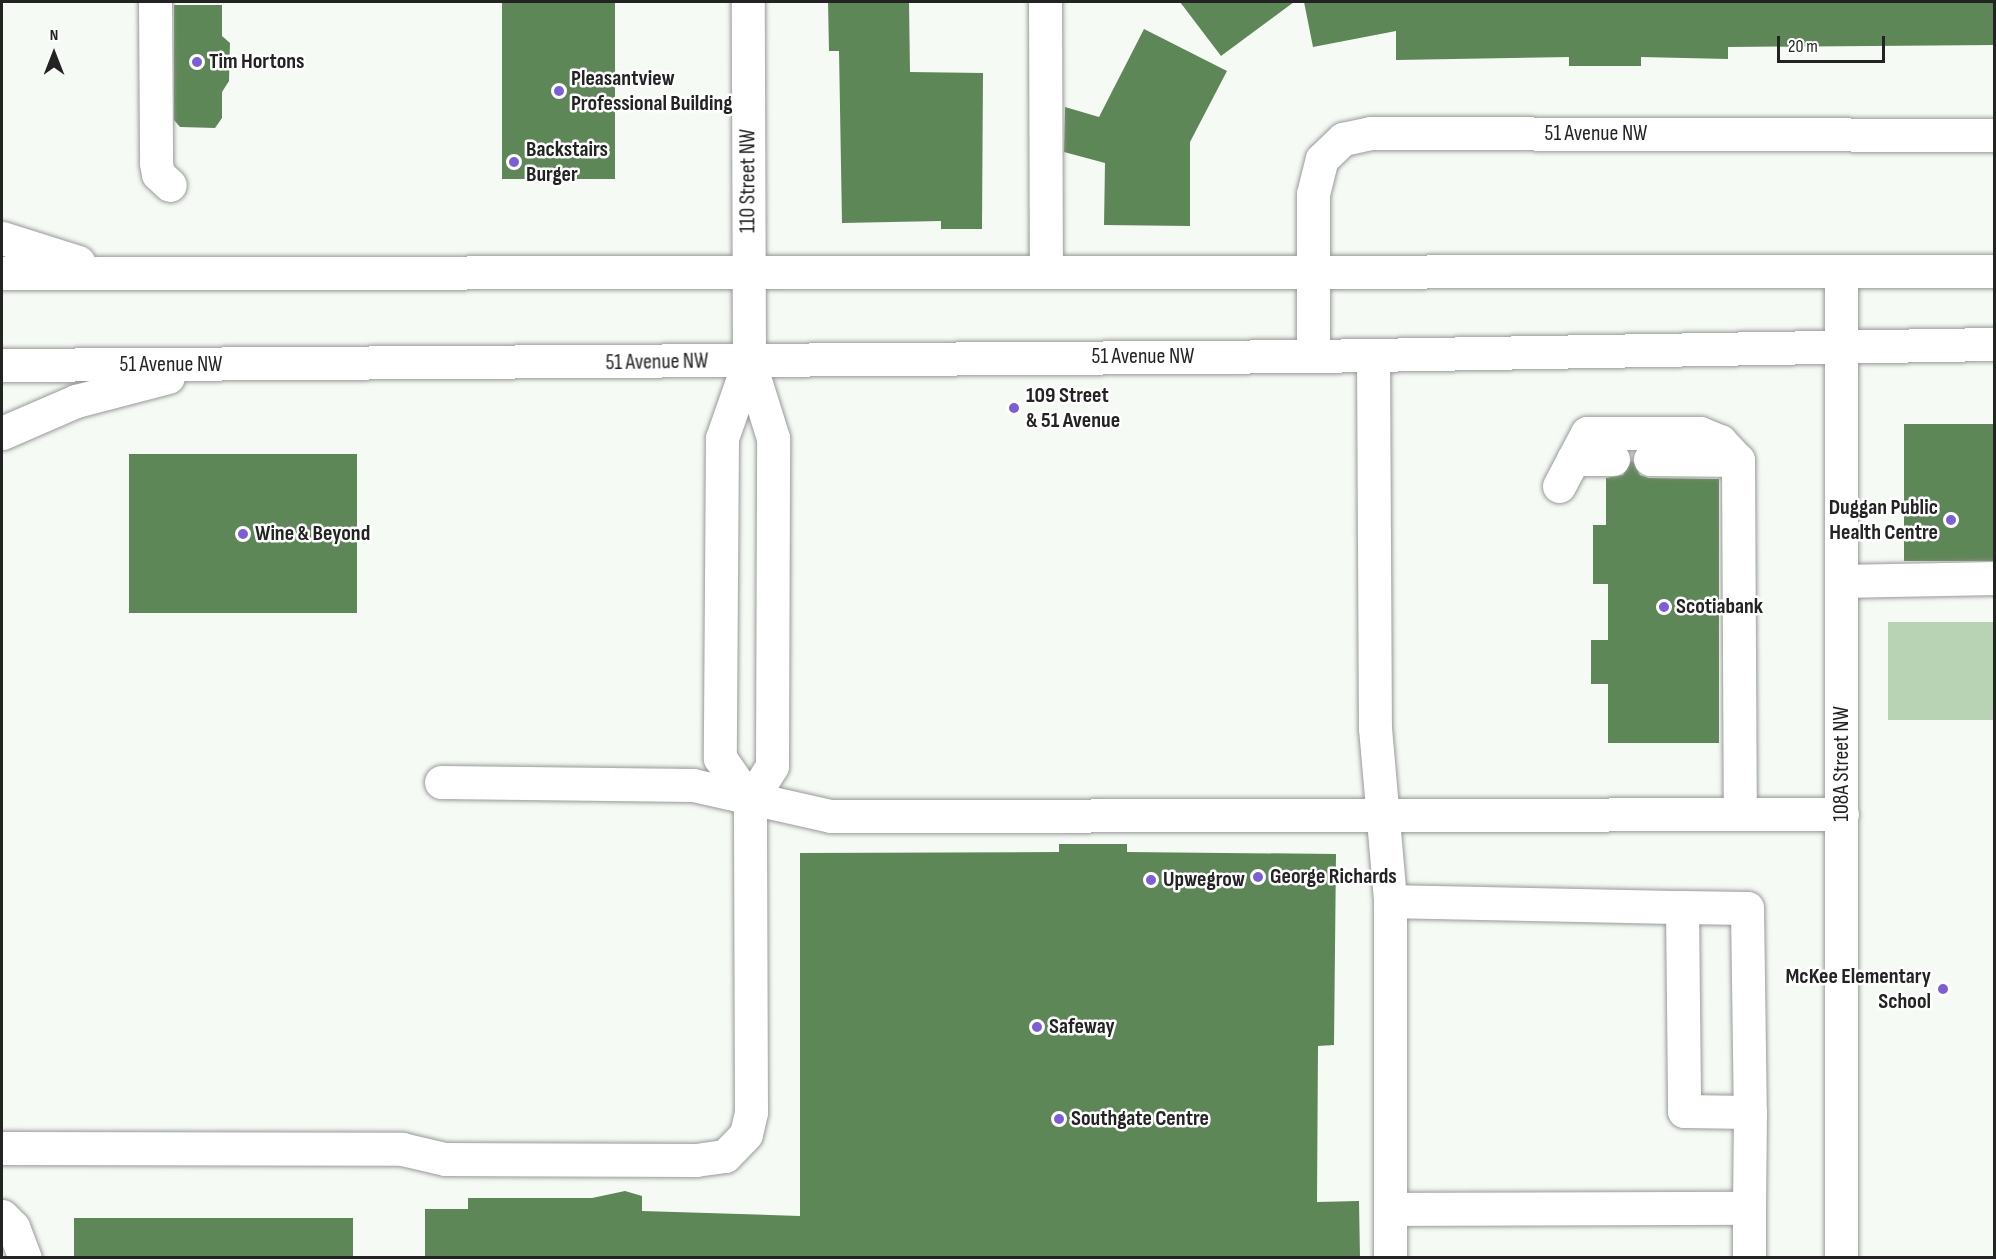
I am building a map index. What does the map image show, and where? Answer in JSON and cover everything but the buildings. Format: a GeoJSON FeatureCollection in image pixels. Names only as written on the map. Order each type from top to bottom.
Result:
{"type":"FeatureCollection","features":[{"type":"Feature","properties":{"kind":"main road"},"geometry":{"type":"LineString","coordinates":[[155,2],[156,163],[158,174],[170,185]]}},
{"type":"Feature","properties":{"kind":"main road","name":"110 Street NW"},"geometry":{"type":"LineString","coordinates":[[747,2],[749,361]]}},
{"type":"Feature","properties":{"kind":"main road"},"geometry":{"type":"LineString","coordinates":[[1045,2],[1046,272]]}},
{"type":"Feature","properties":{"kind":"main road","name":"51 Avenue NW"},"geometry":{"type":"LineString","coordinates":[[1313,356],[1316,174],[1332,146],[1358,135],[1995,135]]}},
{"type":"Feature","properties":{"kind":"main road"},"geometry":{"type":"LineString","coordinates":[[2,238],[54,257],[145,273]]}},
{"type":"Feature","properties":{"kind":"main road","name":"108A Street NW"},"geometry":{"type":"LineString","coordinates":[[1841,271],[1841,1257]]}},
{"type":"Feature","properties":{"kind":"main road"},"geometry":{"type":"LineString","coordinates":[[2,273],[1995,271]]}},
{"type":"Feature","properties":{"kind":"main road","name":"51 Avenue NW"},"geometry":{"type":"LineString","coordinates":[[2,365],[210,366],[1313,356],[1841,344],[1995,344]]}},
{"type":"Feature","properties":{"kind":"main road"},"geometry":{"type":"LineString","coordinates":[[1373,355],[1375,728],[1390,901],[1390,1257]]}},
{"type":"Feature","properties":{"kind":"main road"},"geometry":{"type":"LineString","coordinates":[[749,361],[722,438],[720,758],[750,801]]}},
{"type":"Feature","properties":{"kind":"main road"},"geometry":{"type":"LineString","coordinates":[[2,1148],[402,1149],[445,1159],[696,1160],[726,1156],[746,1134],[751,1112],[750,801],[772,766],[773,438],[749,361]]}},
{"type":"Feature","properties":{"kind":"main road"},"geometry":{"type":"LineString","coordinates":[[2,433],[76,401],[210,366]]}},
{"type":"Feature","properties":{"kind":"main road"},"geometry":{"type":"LineString","coordinates":[[1613,459],[1566,472],[1587,433],[1700,433],[1720,441],[1738,460],[1740,814]]}},
{"type":"Feature","properties":{"kind":"main road"},"geometry":{"type":"LineString","coordinates":[[1650,459],[1738,460]]}},
{"type":"Feature","properties":{"kind":"main road"},"geometry":{"type":"LineString","coordinates":[[1842,581],[1995,578]]}},
{"type":"Feature","properties":{"kind":"main road"},"geometry":{"type":"LineString","coordinates":[[441,782],[693,785],[750,801],[851,816],[1842,814]]}},
{"type":"Feature","properties":{"kind":"main road"},"geometry":{"type":"LineString","coordinates":[[1390,901],[1747,908],[1750,1112],[1749,1257]]}},
{"type":"Feature","properties":{"kind":"main road"},"geometry":{"type":"LineString","coordinates":[[1682,907],[1684,1111],[1750,1112]]}},
{"type":"Feature","properties":{"kind":"main road"},"geometry":{"type":"LineString","coordinates":[[1390,1209],[1749,1208]]}},
{"type":"Feature","properties":{"kind":"main road"},"geometry":{"type":"LineString","coordinates":[[2,1216],[13,1227],[25,1257]]}},
{"type":"Feature","properties":{"kind":"green space"},"geometry":{"type":"Polygon","coordinates":[[[1888,622],[1994,622],[1994,720],[1888,720],[1888,622]]]}},
{"type":"Feature","properties":{"kind":"place","name":"Tim Hortons"},"geometry":{"type":"Point","coordinates":[197,62]}},
{"type":"Feature","properties":{"kind":"place","name":"Pleasantview Professional Building"},"geometry":{"type":"Point","coordinates":[559,91]}},
{"type":"Feature","properties":{"kind":"place","name":"Backstairs Burger"},"geometry":{"type":"Point","coordinates":[514,162]}},
{"type":"Feature","properties":{"kind":"place","name":"109 Street & 51 Avenue"},"geometry":{"type":"Point","coordinates":[1014,408]}},
{"type":"Feature","properties":{"kind":"place","name":"Duggan Public Health Centre"},"geometry":{"type":"Point","coordinates":[1951,520]}},
{"type":"Feature","properties":{"kind":"place","name":"Wine & Beyond"},"geometry":{"type":"Point","coordinates":[243,534]}},
{"type":"Feature","properties":{"kind":"place","name":"Scotiabank"},"geometry":{"type":"Point","coordinates":[1664,607]}},
{"type":"Feature","properties":{"kind":"place","name":"George Richards"},"geometry":{"type":"Point","coordinates":[1258,877]}},
{"type":"Feature","properties":{"kind":"place","name":"Upwegrow"},"geometry":{"type":"Point","coordinates":[1151,880]}},
{"type":"Feature","properties":{"kind":"place","name":"McKee Elementary School"},"geometry":{"type":"Point","coordinates":[1943,989]}},
{"type":"Feature","properties":{"kind":"place","name":"Safeway"},"geometry":{"type":"Point","coordinates":[1037,1027]}},
{"type":"Feature","properties":{"kind":"place","name":"Southgate Centre"},"geometry":{"type":"Point","coordinates":[1059,1119]}}]}
